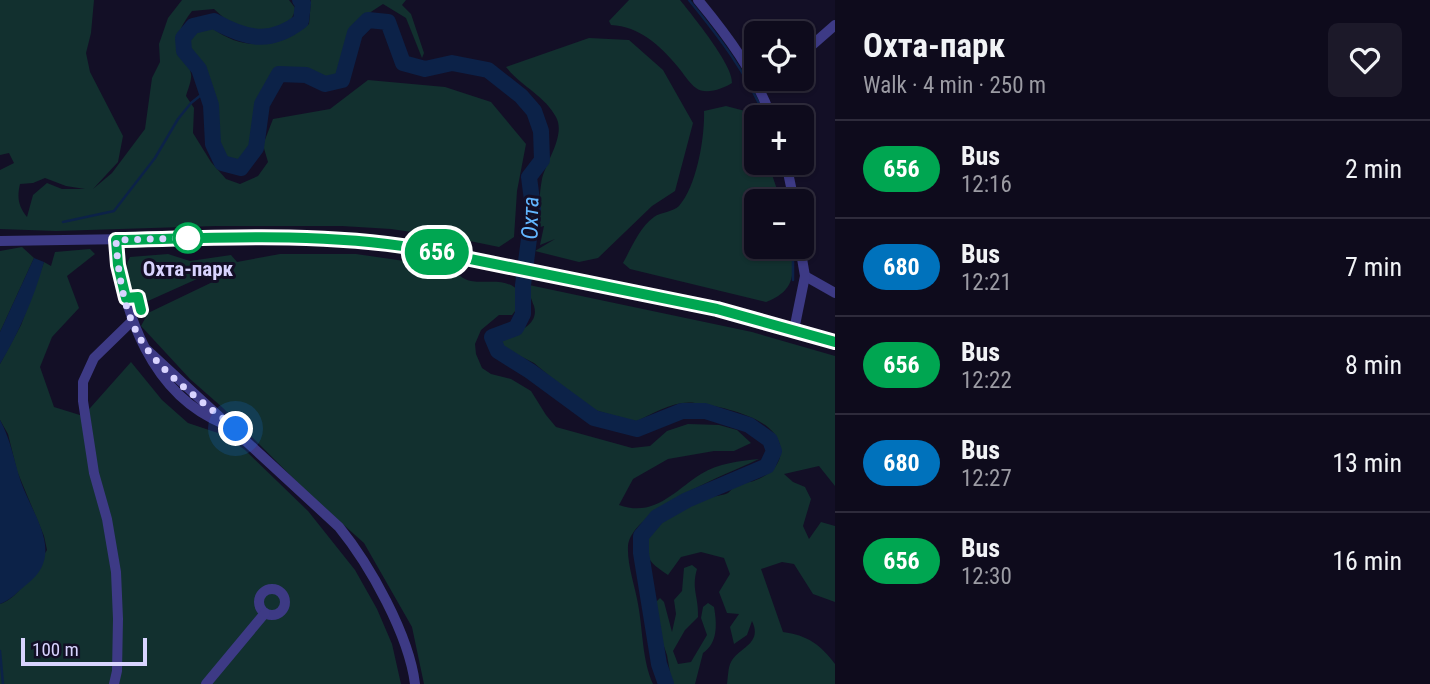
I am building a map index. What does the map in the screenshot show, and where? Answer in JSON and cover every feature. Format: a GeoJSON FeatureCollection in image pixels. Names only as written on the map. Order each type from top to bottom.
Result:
{"type":"FeatureCollection","features":[{"type":"Feature","properties":{"kind":"street"},"geometry":{"type":"LineString","coordinates":[[698,0],[744,63]]}},
{"type":"Feature","properties":{"kind":"street"},"geometry":{"type":"LineString","coordinates":[[814,43],[835,25]]}},
{"type":"Feature","properties":{"kind":"street"},"geometry":{"type":"LineString","coordinates":[[0,241],[327,238],[405,246],[717,309],[835,342]]}},
{"type":"Feature","properties":{"kind":"street"},"geometry":{"type":"LineString","coordinates":[[116,240],[118,265],[132,321],[161,376],[173,390],[208,418],[236,429],[339,527],[356,548],[403,635],[415,684]]}},
{"type":"Feature","properties":{"kind":"street"},"geometry":{"type":"LineString","coordinates":[[794,330],[805,276],[802,259]]}},
{"type":"Feature","properties":{"kind":"street"},"geometry":{"type":"LineString","coordinates":[[805,276],[835,293]]}},
{"type":"Feature","properties":{"kind":"street"},"geometry":{"type":"LineString","coordinates":[[114,684],[118,632],[116,572],[107,519],[94,473],[83,401],[83,382],[94,358],[132,321]]}},
{"type":"Feature","properties":{"kind":"street"},"geometry":{"type":"LineString","coordinates":[[206,684],[265,613]]}},
{"type":"Feature","properties":{"kind":"green space"},"geometry":{"type":"Polygon","coordinates":[[[0,0],[94,0],[86,53],[90,72],[123,136],[118,162],[93,189],[112,173],[145,129],[152,78],[160,62],[159,44],[168,18],[182,0],[289,0],[296,9],[289,24],[271,33],[233,26],[214,9],[192,11],[180,31],[180,44],[191,74],[186,96],[194,108],[193,133],[211,162],[226,179],[240,184],[258,176],[268,162],[263,145],[273,119],[330,109],[368,80],[445,87],[491,102],[526,144],[517,191],[514,237],[499,247],[391,229],[342,226],[216,226],[56,231],[0,229],[0,170],[14,163],[9,153],[0,155],[0,0]],[[45,178],[20,184],[20,205],[27,217],[33,195],[47,183],[62,189],[85,189],[66,186],[45,178]]]}},
{"type":"Feature","properties":{"kind":"green space"},"geometry":{"type":"Polygon","coordinates":[[[311,0],[406,0],[402,5],[411,14],[424,53],[422,58],[406,18],[383,4],[354,23],[338,75],[326,79],[300,70],[273,72],[255,107],[249,146],[237,163],[225,159],[219,143],[216,104],[201,65],[189,49],[189,39],[197,32],[211,27],[236,41],[248,44],[273,42],[309,24],[311,0]]]}},
{"type":"Feature","properties":{"kind":"green space"},"geometry":{"type":"Polygon","coordinates":[[[629,0],[680,0],[720,53],[732,83],[714,90],[700,90],[691,84],[649,38],[631,29],[611,25],[609,21],[629,0]]]}},
{"type":"Feature","properties":{"kind":"green space"},"geometry":{"type":"Polygon","coordinates":[[[589,38],[629,40],[663,70],[693,123],[675,191],[652,206],[598,258],[579,262],[535,251],[555,239],[540,245],[544,226],[537,228],[542,179],[557,140],[558,124],[546,103],[506,67],[589,38]]]}},
{"type":"Feature","properties":{"kind":"green space"},"geometry":{"type":"Polygon","coordinates":[[[726,106],[744,111],[744,175],[772,175],[777,189],[744,189],[744,259],[793,259],[788,287],[766,302],[630,269],[623,263],[636,238],[649,221],[679,206],[691,186],[699,160],[704,111],[726,106]]]}},
{"type":"Feature","properties":{"kind":"green space"},"geometry":{"type":"Polygon","coordinates":[[[22,247],[34,258],[0,332],[0,251],[22,247]]]}},
{"type":"Feature","properties":{"kind":"green space"},"geometry":{"type":"Polygon","coordinates":[[[90,249],[95,254],[67,276],[79,308],[52,337],[40,367],[54,407],[83,416],[131,362],[162,400],[188,423],[224,435],[245,450],[308,511],[355,570],[377,609],[392,644],[401,684],[0,684],[0,604],[21,589],[47,550],[44,536],[17,471],[8,434],[0,420],[0,364],[21,325],[44,262],[51,266],[55,252],[90,249]]]}},
{"type":"Feature","properties":{"kind":"green space"},"geometry":{"type":"Polygon","coordinates":[[[168,254],[190,261],[231,255],[237,262],[280,254],[356,254],[425,264],[442,274],[455,272],[471,281],[504,283],[516,288],[521,294],[519,306],[512,315],[499,315],[481,330],[475,344],[476,354],[482,368],[491,374],[511,379],[531,391],[556,427],[632,448],[650,446],[667,431],[688,424],[719,425],[737,430],[751,443],[734,451],[714,451],[668,459],[633,479],[619,505],[643,508],[654,505],[708,470],[729,463],[759,459],[663,506],[633,532],[628,546],[629,561],[645,655],[653,684],[424,684],[412,627],[364,543],[310,495],[190,379],[141,326],[148,313],[223,277],[226,273],[217,270],[148,301],[129,286],[127,263],[130,257],[168,254]]]}},
{"type":"Feature","properties":{"kind":"green space"},"geometry":{"type":"Polygon","coordinates":[[[529,285],[752,332],[835,356],[835,486],[819,466],[784,474],[805,487],[811,499],[803,526],[809,539],[821,522],[835,526],[835,602],[813,594],[794,564],[782,562],[761,569],[783,632],[806,638],[824,651],[835,664],[835,684],[727,684],[731,662],[752,640],[755,629],[752,621],[747,635],[734,644],[730,627],[739,614],[727,613],[719,592],[730,574],[724,558],[701,552],[681,557],[668,575],[653,564],[646,551],[652,530],[664,517],[690,504],[728,493],[737,485],[754,481],[770,472],[781,454],[773,432],[748,416],[695,403],[672,406],[635,422],[595,410],[572,395],[534,363],[500,346],[501,339],[525,328],[533,319],[535,313],[529,285]]]}},
{"type":"Feature","properties":{"kind":"green space"},"geometry":{"type":"Polygon","coordinates":[[[692,565],[697,569],[695,582],[698,617],[685,630],[673,651],[678,664],[691,662],[707,635],[701,618],[703,607],[708,603],[714,607],[714,639],[703,653],[695,684],[672,684],[667,655],[656,624],[654,604],[660,598],[664,602],[672,632],[676,614],[674,600],[682,591],[684,568],[692,565]]]}},
{"type":"Feature","properties":{"kind":"water"},"geometry":{"type":"Polygon","coordinates":[[[34,258],[44,262],[40,275],[25,314],[0,364],[0,332],[34,258]]]}},
{"type":"Feature","properties":{"kind":"water"},"geometry":{"type":"Polygon","coordinates":[[[0,420],[21,482],[39,522],[45,549],[44,561],[38,573],[14,596],[0,604],[0,420]]]}},
{"type":"Feature","properties":{"kind":"waterway","name":"Охта"},"geometry":{"type":"LineString","coordinates":[[300,0],[303,3],[301,21],[279,34],[258,37],[247,35],[214,21],[193,26],[183,38],[184,51],[199,69],[211,105],[213,144],[222,163],[241,168],[256,148],[262,104],[279,74],[306,75],[325,84],[342,80],[355,33],[368,20],[388,22],[403,63],[425,69],[452,63],[488,70],[521,96],[534,111],[541,131],[542,160],[529,177],[533,208],[523,285],[523,314],[516,328],[492,337],[498,351],[594,418],[637,429],[682,411],[705,411],[749,425],[770,440],[774,451],[767,466],[687,500],[657,517],[641,536],[641,553],[659,664],[666,684]]}},
{"type":"Feature","properties":{"kind":"waterway"},"geometry":{"type":"LineString","coordinates":[[689,0],[732,56],[759,105]]}},
{"type":"Feature","properties":{"kind":"waterway"},"geometry":{"type":"LineString","coordinates":[[63,222],[114,211],[155,158],[178,119],[191,103],[206,91]]}},
{"type":"Feature","properties":{"kind":"waterway"},"geometry":{"type":"LineString","coordinates":[[793,259],[793,280]]}},
{"type":"Feature","properties":{"kind":"waterway"},"geometry":{"type":"LineString","coordinates":[[0,651],[3,684]]}},
{"type":"Feature","properties":{"kind":"bus line","name":"656"},"geometry":{"type":"LineString","coordinates":[[141,310],[138,297],[126,298],[118,265],[116,240],[327,238],[416,248],[717,309],[835,342]]}},
{"type":"Feature","properties":{"kind":"place","name":"Охта-парк"},"geometry":{"type":"Point","coordinates":[188,238]}},
{"type":"Feature","properties":{"kind":"route"},"geometry":{"type":"LineString","coordinates":[[188,238],[116,240],[118,265],[126,298],[138,336],[147,350],[236,429]]}}]}
